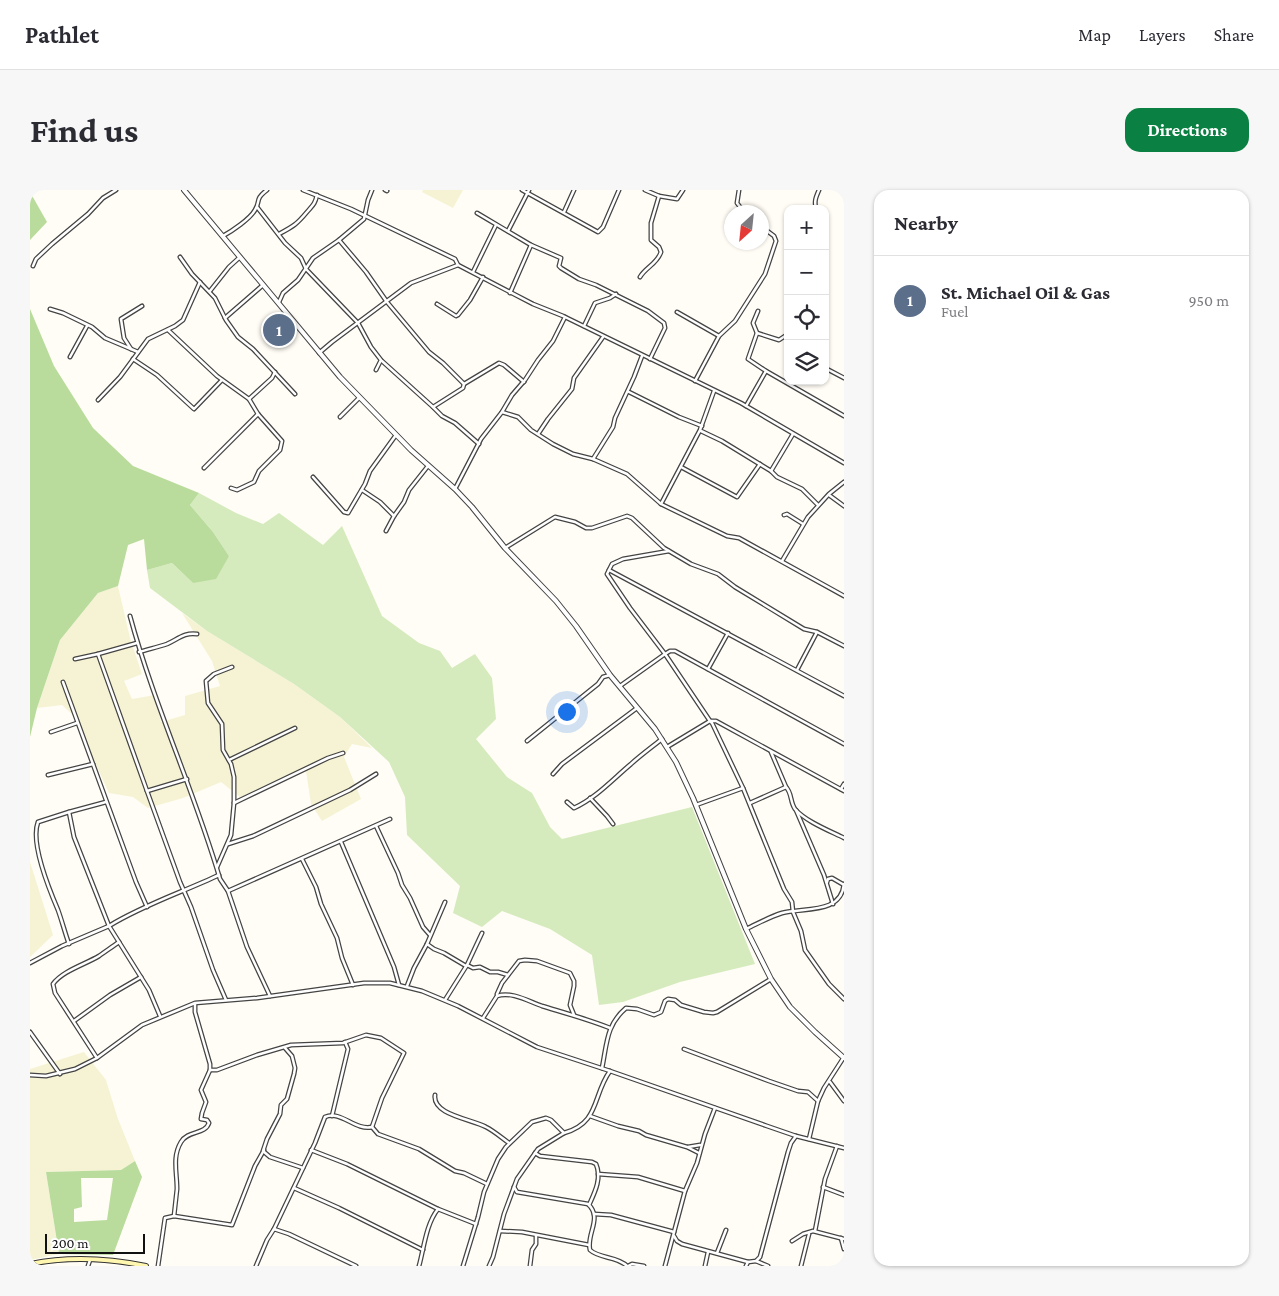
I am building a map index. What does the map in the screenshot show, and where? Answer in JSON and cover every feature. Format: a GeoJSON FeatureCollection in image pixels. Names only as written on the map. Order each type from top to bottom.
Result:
{"type":"FeatureCollection","features":[{"type":"Feature","properties":{"kind":"main road"},"geometry":{"type":"LineString","coordinates":[[30,1264],[90,1258],[146,1266]]}},
{"type":"Feature","properties":{"kind":"street"},"geometry":{"type":"LineString","coordinates":[[34,266],[36,259],[52,244],[88,214],[103,198],[116,190]]}},
{"type":"Feature","properties":{"kind":"street"},"geometry":{"type":"LineString","coordinates":[[184,190],[319,354],[396,435],[455,489],[505,548],[556,601],[580,631],[619,687],[668,747],[696,805],[746,929],[771,979],[790,1007],[844,1057],[818,1101],[809,1139]]}},
{"type":"Feature","properties":{"kind":"street"},"geometry":{"type":"LineString","coordinates":[[222,236],[232,231],[254,213],[258,198],[267,190]]}},
{"type":"Feature","properties":{"kind":"street"},"geometry":{"type":"LineString","coordinates":[[303,190],[365,216],[454,259],[458,265],[510,293],[566,317],[746,406],[844,464]]}},
{"type":"Feature","properties":{"kind":"street"},"geometry":{"type":"LineString","coordinates":[[278,304],[283,294],[298,280],[313,258],[362,221],[372,190]]}},
{"type":"Feature","properties":{"kind":"street"},"geometry":{"type":"LineString","coordinates":[[522,190],[528,191],[598,232],[603,228],[619,190]]}},
{"type":"Feature","properties":{"kind":"street"},"geometry":{"type":"LineString","coordinates":[[564,212],[574,190]]}},
{"type":"Feature","properties":{"kind":"street"},"geometry":{"type":"LineString","coordinates":[[645,190],[658,196],[677,199],[683,190]]}},
{"type":"Feature","properties":{"kind":"street"},"geometry":{"type":"LineString","coordinates":[[739,190],[737,202],[739,205]]}},
{"type":"Feature","properties":{"kind":"street"},"geometry":{"type":"LineString","coordinates":[[815,205],[816,195],[819,190]]}},
{"type":"Feature","properties":{"kind":"street"},"geometry":{"type":"LineString","coordinates":[[508,231],[528,191]]}},
{"type":"Feature","properties":{"kind":"street"},"geometry":{"type":"LineString","coordinates":[[279,234],[303,219],[315,205],[317,195]]}},
{"type":"Feature","properties":{"kind":"street"},"geometry":{"type":"LineString","coordinates":[[640,277],[646,268],[654,264],[661,252],[660,247],[652,240],[650,228],[658,196]]}},
{"type":"Feature","properties":{"kind":"street"},"geometry":{"type":"LineString","coordinates":[[257,207],[285,243],[301,258],[306,269],[358,323],[371,347],[381,360],[442,416],[455,423],[479,444]]}},
{"type":"Feature","properties":{"kind":"street"},"geometry":{"type":"LineString","coordinates":[[477,213],[531,245],[561,258],[560,268],[579,279],[596,284],[648,310],[665,324],[665,328],[649,359]]}},
{"type":"Feature","properties":{"kind":"street"},"geometry":{"type":"LineString","coordinates":[[473,272],[496,225]]}},
{"type":"Feature","properties":{"kind":"street"},"geometry":{"type":"LineString","coordinates":[[695,381],[718,336],[735,321],[765,274],[776,240],[769,232]]}},
{"type":"Feature","properties":{"kind":"street"},"geometry":{"type":"LineString","coordinates":[[339,240],[429,352],[444,363],[464,384]]}},
{"type":"Feature","properties":{"kind":"street"},"geometry":{"type":"LineString","coordinates":[[510,293],[531,245]]}},
{"type":"Feature","properties":{"kind":"street"},"geometry":{"type":"LineString","coordinates":[[210,291],[228,267],[240,257]]}},
{"type":"Feature","properties":{"kind":"street"},"geometry":{"type":"LineString","coordinates":[[180,258],[210,291],[238,337],[253,349],[295,394]]}},
{"type":"Feature","properties":{"kind":"street"},"geometry":{"type":"LineString","coordinates":[[452,266],[454,259]]}},
{"type":"Feature","properties":{"kind":"street"},"geometry":{"type":"LineString","coordinates":[[319,354],[414,281],[458,265]]}},
{"type":"Feature","properties":{"kind":"street"},"geometry":{"type":"LineString","coordinates":[[437,304],[456,316],[458,315],[470,300],[483,277]]}},
{"type":"Feature","properties":{"kind":"street"},"geometry":{"type":"LineString","coordinates":[[98,400],[120,377],[148,340],[180,323],[185,317],[200,282]]}},
{"type":"Feature","properties":{"kind":"street"},"geometry":{"type":"LineString","coordinates":[[225,318],[263,285]]}},
{"type":"Feature","properties":{"kind":"street"},"geometry":{"type":"LineString","coordinates":[[584,326],[595,303],[616,294]]}},
{"type":"Feature","properties":{"kind":"street"},"geometry":{"type":"LineString","coordinates":[[132,351],[124,338],[120,319],[142,306]]}},
{"type":"Feature","properties":{"kind":"street"},"geometry":{"type":"LineString","coordinates":[[50,309],[92,327],[105,338],[138,352]]}},
{"type":"Feature","properties":{"kind":"street"},"geometry":{"type":"LineString","coordinates":[[758,311],[753,323],[757,333],[748,358],[766,371],[844,416]]}},
{"type":"Feature","properties":{"kind":"street"},"geometry":{"type":"LineString","coordinates":[[677,312],[718,336]]}},
{"type":"Feature","properties":{"kind":"street"},"geometry":{"type":"LineString","coordinates":[[455,489],[479,444],[512,395],[524,382],[538,360],[553,342],[566,317]]}},
{"type":"Feature","properties":{"kind":"street"},"geometry":{"type":"LineString","coordinates":[[70,357],[87,326]]}},
{"type":"Feature","properties":{"kind":"street"},"geometry":{"type":"LineString","coordinates":[[168,330],[222,380],[249,399],[258,414],[282,441],[281,447],[259,471],[254,482],[237,490],[231,488]]}},
{"type":"Feature","properties":{"kind":"street"},"geometry":{"type":"LineString","coordinates":[[757,333],[779,340],[784,337]]}},
{"type":"Feature","properties":{"kind":"street"},"geometry":{"type":"LineString","coordinates":[[538,434],[557,406],[572,389],[574,378],[603,336]]}},
{"type":"Feature","properties":{"kind":"street"},"geometry":{"type":"LineString","coordinates":[[593,459],[613,427],[615,418],[642,356]]}},
{"type":"Feature","properties":{"kind":"street"},"geometry":{"type":"LineString","coordinates":[[133,359],[157,376],[192,409],[222,380]]}},
{"type":"Feature","properties":{"kind":"street"},"geometry":{"type":"LineString","coordinates":[[376,370],[381,360]]}},
{"type":"Feature","properties":{"kind":"street"},"geometry":{"type":"LineString","coordinates":[[433,406],[463,388],[464,384],[499,362],[524,382]]}},
{"type":"Feature","properties":{"kind":"street"},"geometry":{"type":"LineString","coordinates":[[829,370],[844,378]]}},
{"type":"Feature","properties":{"kind":"street"},"geometry":{"type":"LineString","coordinates":[[746,406],[766,371]]}},
{"type":"Feature","properties":{"kind":"street"},"geometry":{"type":"LineString","coordinates":[[249,399],[272,378],[275,372]]}},
{"type":"Feature","properties":{"kind":"street"},"geometry":{"type":"LineString","coordinates":[[661,504],[702,426],[714,390]]}},
{"type":"Feature","properties":{"kind":"street"},"geometry":{"type":"LineString","coordinates":[[628,391],[679,417],[702,426]]}},
{"type":"Feature","properties":{"kind":"street"},"geometry":{"type":"LineString","coordinates":[[340,417],[359,398]]}},
{"type":"Feature","properties":{"kind":"street"},"geometry":{"type":"LineString","coordinates":[[502,412],[518,417],[548,441],[569,452],[593,459],[627,474],[661,504],[727,536],[739,538],[844,596]]}},
{"type":"Feature","properties":{"kind":"street"},"geometry":{"type":"LineString","coordinates":[[204,468],[258,414]]}},
{"type":"Feature","properties":{"kind":"street"},"geometry":{"type":"LineString","coordinates":[[700,430],[771,470],[777,477],[802,489],[818,505]]}},
{"type":"Feature","properties":{"kind":"street"},"geometry":{"type":"LineString","coordinates":[[771,470],[793,434]]}},
{"type":"Feature","properties":{"kind":"street"},"geometry":{"type":"LineString","coordinates":[[313,477],[347,514],[362,490],[370,471],[396,435]]}},
{"type":"Feature","properties":{"kind":"street"},"geometry":{"type":"LineString","coordinates":[[681,467],[737,497],[760,464]]}},
{"type":"Feature","properties":{"kind":"street"},"geometry":{"type":"LineString","coordinates":[[386,531],[404,502],[409,490],[428,466]]}},
{"type":"Feature","properties":{"kind":"street"},"geometry":{"type":"LineString","coordinates":[[782,562],[803,524],[818,505],[844,482]]}},
{"type":"Feature","properties":{"kind":"street"},"geometry":{"type":"LineString","coordinates":[[362,490],[380,502],[394,516]]}},
{"type":"Feature","properties":{"kind":"street"},"geometry":{"type":"LineString","coordinates":[[829,494],[844,506]]}},
{"type":"Feature","properties":{"kind":"street"},"geometry":{"type":"LineString","coordinates":[[784,515],[787,514],[803,524]]}},
{"type":"Feature","properties":{"kind":"street"},"geometry":{"type":"LineString","coordinates":[[505,548],[555,517],[575,522],[586,528],[592,528],[624,516],[632,518],[669,551],[692,564],[718,574],[735,587],[804,629],[817,632],[844,646]]}},
{"type":"Feature","properties":{"kind":"street"},"geometry":{"type":"LineString","coordinates":[[669,551],[623,559],[612,564],[608,574],[630,608],[665,654],[712,722],[743,788],[784,889],[792,902],[793,912],[801,931],[805,950],[829,984],[844,999]]}},
{"type":"Feature","properties":{"kind":"street"},"geometry":{"type":"LineString","coordinates":[[608,570],[844,696]]}},
{"type":"Feature","properties":{"kind":"street"},"geometry":{"type":"LineString","coordinates":[[130,616],[139,652],[187,779],[219,876],[228,891],[248,947],[270,996]]}},
{"type":"Feature","properties":{"kind":"street"},"geometry":{"type":"LineString","coordinates":[[797,670],[817,632]]}},
{"type":"Feature","properties":{"kind":"street"},"geometry":{"type":"LineString","coordinates":[[708,669],[728,633]]}},
{"type":"Feature","properties":{"kind":"street"},"geometry":{"type":"LineString","coordinates":[[139,652],[164,645],[184,634],[197,634]]}},
{"type":"Feature","properties":{"kind":"street"},"geometry":{"type":"LineString","coordinates":[[74,659],[137,643]]}},
{"type":"Feature","properties":{"kind":"street"},"geometry":{"type":"LineString","coordinates":[[619,687],[665,654],[670,651],[676,652],[844,744]]}},
{"type":"Feature","properties":{"kind":"street"},"geometry":{"type":"LineString","coordinates":[[98,654],[180,882],[226,1000]]}},
{"type":"Feature","properties":{"kind":"street"},"geometry":{"type":"LineString","coordinates":[[217,867],[231,835],[234,777],[223,750],[222,724],[208,703],[206,681],[214,674],[232,666]]}},
{"type":"Feature","properties":{"kind":"street"},"geometry":{"type":"LineString","coordinates":[[526,742],[598,684],[603,676],[610,675]]}},
{"type":"Feature","properties":{"kind":"street"},"geometry":{"type":"LineString","coordinates":[[63,682],[106,802],[147,907]]}},
{"type":"Feature","properties":{"kind":"street"},"geometry":{"type":"LineString","coordinates":[[553,774],[562,764],[637,708]]}},
{"type":"Feature","properties":{"kind":"street"},"geometry":{"type":"LineString","coordinates":[[668,747],[710,721],[716,721],[843,790],[844,784]]}},
{"type":"Feature","properties":{"kind":"street"},"geometry":{"type":"LineString","coordinates":[[51,732],[77,723]]}},
{"type":"Feature","properties":{"kind":"street"},"geometry":{"type":"LineString","coordinates":[[228,760],[295,728]]}},
{"type":"Feature","properties":{"kind":"street"},"geometry":{"type":"LineString","coordinates":[[567,802],[574,808],[590,798],[662,739]]}},
{"type":"Feature","properties":{"kind":"street"},"geometry":{"type":"LineString","coordinates":[[771,751],[827,884],[833,904]]}},
{"type":"Feature","properties":{"kind":"street"},"geometry":{"type":"LineString","coordinates":[[234,803],[342,753]]}},
{"type":"Feature","properties":{"kind":"street"},"geometry":{"type":"LineString","coordinates":[[48,775],[93,764]]}},
{"type":"Feature","properties":{"kind":"street"},"geometry":{"type":"LineString","coordinates":[[228,844],[253,836],[350,790],[376,774]]}},
{"type":"Feature","properties":{"kind":"street"},"geometry":{"type":"LineString","coordinates":[[147,791],[187,779]]}},
{"type":"Feature","properties":{"kind":"street"},"geometry":{"type":"LineString","coordinates":[[749,803],[786,787]]}},
{"type":"Feature","properties":{"kind":"street"},"geometry":{"type":"LineString","coordinates":[[696,805],[743,788]]}},
{"type":"Feature","properties":{"kind":"street"},"geometry":{"type":"LineString","coordinates":[[590,798],[613,824]]}},
{"type":"Feature","properties":{"kind":"street"},"geometry":{"type":"LineString","coordinates":[[69,944],[58,910],[35,854],[34,830],[38,822],[106,802]]}},
{"type":"Feature","properties":{"kind":"street"},"geometry":{"type":"LineString","coordinates":[[795,809],[806,818],[844,838]]}},
{"type":"Feature","properties":{"kind":"street"},"geometry":{"type":"LineString","coordinates":[[68,812],[74,837],[109,926],[149,990],[160,1016]]}},
{"type":"Feature","properties":{"kind":"street"},"geometry":{"type":"LineString","coordinates":[[801,820],[806,818]]}},
{"type":"Feature","properties":{"kind":"street"},"geometry":{"type":"LineString","coordinates":[[228,891],[390,819]]}},
{"type":"Feature","properties":{"kind":"street"},"geometry":{"type":"LineString","coordinates":[[376,826],[402,885],[423,926],[430,935]]}},
{"type":"Feature","properties":{"kind":"street"},"geometry":{"type":"LineString","coordinates":[[340,842],[394,967],[399,985]]}},
{"type":"Feature","properties":{"kind":"street"},"geometry":{"type":"LineString","coordinates":[[302,859],[337,938],[342,958],[353,985]]}},
{"type":"Feature","properties":{"kind":"street"},"geometry":{"type":"LineString","coordinates":[[30,963],[184,889],[219,876]]}},
{"type":"Feature","properties":{"kind":"street"},"geometry":{"type":"LineString","coordinates":[[746,929],[778,914],[833,904],[838,900],[844,885],[832,878],[828,879],[827,884]]}},
{"type":"Feature","properties":{"kind":"street"},"geometry":{"type":"LineString","coordinates":[[407,986],[444,902]]}},
{"type":"Feature","properties":{"kind":"street"},"geometry":{"type":"LineString","coordinates":[[445,1000],[467,966],[482,933]]}},
{"type":"Feature","properties":{"kind":"street"},"geometry":{"type":"LineString","coordinates":[[97,1058],[55,993],[53,986],[54,982],[119,942]]}},
{"type":"Feature","properties":{"kind":"street"},"geometry":{"type":"LineString","coordinates":[[426,944],[434,950],[444,953],[467,966],[473,968],[480,967],[490,972],[508,975]]}},
{"type":"Feature","properties":{"kind":"street"},"geometry":{"type":"LineString","coordinates":[[483,1018],[508,975],[521,960],[537,961],[568,971],[574,981],[570,1005],[574,1015]]}},
{"type":"Feature","properties":{"kind":"street"},"geometry":{"type":"LineString","coordinates":[[74,1021],[110,995],[140,977]]}},
{"type":"Feature","properties":{"kind":"street"},"geometry":{"type":"LineString","coordinates":[[602,1068],[610,1028],[618,1014],[626,1008],[637,1009],[654,1015],[661,1012],[666,1000],[675,1000],[681,1005],[713,1013],[771,979]]}},
{"type":"Feature","properties":{"kind":"street"},"geometry":{"type":"LineString","coordinates":[[30,1075],[46,1076],[75,1069],[97,1058],[137,1028],[160,1016],[195,1003],[270,996],[378,982],[407,986],[445,1000],[537,1047],[796,1136],[844,1148]]}},
{"type":"Feature","properties":{"kind":"street"},"geometry":{"type":"LineString","coordinates":[[497,996],[503,994],[520,998],[610,1028]]}},
{"type":"Feature","properties":{"kind":"street"},"geometry":{"type":"LineString","coordinates":[[174,1216],[176,1197],[175,1164],[180,1144],[185,1136],[204,1130],[209,1122],[201,1119],[206,1102],[201,1090],[210,1070],[210,1064],[195,1012],[195,1003]]}},
{"type":"Feature","properties":{"kind":"street"},"geometry":{"type":"LineString","coordinates":[[30,1032],[60,1074]]}},
{"type":"Feature","properties":{"kind":"street"},"geometry":{"type":"LineString","coordinates":[[210,1070],[217,1070],[257,1055],[296,1045],[345,1042],[362,1035],[370,1035],[387,1041],[404,1053],[382,1098],[372,1127]]}},
{"type":"Feature","properties":{"kind":"street"},"geometry":{"type":"LineString","coordinates":[[332,1116],[348,1049],[345,1042]]}},
{"type":"Feature","properties":{"kind":"street"},"geometry":{"type":"LineString","coordinates":[[158,1266],[164,1221],[168,1217],[174,1216],[232,1225],[255,1166],[280,1114],[281,1105],[287,1099],[295,1068],[292,1056],[285,1048]]}},
{"type":"Feature","properties":{"kind":"street"},"geometry":{"type":"LineString","coordinates":[[684,1049],[798,1091],[808,1092],[818,1101]]}},
{"type":"Feature","properties":{"kind":"street"},"geometry":{"type":"LineString","coordinates":[[489,1266],[516,1180],[535,1153],[546,1143],[583,1124],[590,1116],[603,1082],[610,1071]]}},
{"type":"Feature","properties":{"kind":"street"},"geometry":{"type":"LineString","coordinates":[[830,1082],[844,1101]]}},
{"type":"Feature","properties":{"kind":"street"},"geometry":{"type":"LineString","coordinates":[[435,1095],[436,1103],[442,1110],[484,1126],[510,1143]]}},
{"type":"Feature","properties":{"kind":"street"},"geometry":{"type":"LineString","coordinates":[[665,1266],[686,1191],[715,1108]]}},
{"type":"Feature","properties":{"kind":"street"},"geometry":{"type":"LineString","coordinates":[[256,1266],[294,1188],[325,1117],[332,1116],[358,1126],[372,1127]]}},
{"type":"Feature","properties":{"kind":"street"},"geometry":{"type":"LineString","coordinates":[[590,1116],[687,1147],[699,1153]]}},
{"type":"Feature","properties":{"kind":"street"},"geometry":{"type":"LineString","coordinates":[[464,1266],[487,1184],[498,1159],[510,1143],[532,1122],[546,1118],[551,1120],[564,1133]]}},
{"type":"Feature","properties":{"kind":"street"},"geometry":{"type":"LineString","coordinates":[[372,1127],[378,1134],[419,1150],[455,1171],[487,1184]]}},
{"type":"Feature","properties":{"kind":"street"},"geometry":{"type":"LineString","coordinates":[[756,1261],[759,1260],[761,1254],[788,1152],[796,1136]]}},
{"type":"Feature","properties":{"kind":"street"},"geometry":{"type":"LineString","coordinates":[[687,1147],[701,1145]]}},
{"type":"Feature","properties":{"kind":"street"},"geometry":{"type":"LineString","coordinates":[[814,1232],[824,1187],[837,1146]]}},
{"type":"Feature","properties":{"kind":"street"},"geometry":{"type":"LineString","coordinates":[[264,1150],[270,1157],[303,1168]]}},
{"type":"Feature","properties":{"kind":"street"},"geometry":{"type":"LineString","coordinates":[[311,1150],[393,1186],[438,1209],[476,1224]]}},
{"type":"Feature","properties":{"kind":"street"},"geometry":{"type":"LineString","coordinates":[[535,1153],[546,1157],[592,1162],[597,1166],[598,1181],[589,1205]]}},
{"type":"Feature","properties":{"kind":"street"},"geometry":{"type":"LineString","coordinates":[[598,1174],[638,1177],[686,1191]]}},
{"type":"Feature","properties":{"kind":"street"},"geometry":{"type":"LineString","coordinates":[[514,1187],[517,1192],[567,1199],[589,1205],[595,1218],[589,1245],[590,1250],[594,1253],[619,1260],[628,1266],[632,1264],[644,1266]]}},
{"type":"Feature","properties":{"kind":"street"},"geometry":{"type":"LineString","coordinates":[[824,1187],[844,1195]]}},
{"type":"Feature","properties":{"kind":"street"},"geometry":{"type":"LineString","coordinates":[[294,1188],[423,1250]]}},
{"type":"Feature","properties":{"kind":"street"},"geometry":{"type":"LineString","coordinates":[[419,1266],[428,1229],[438,1209]]}},
{"type":"Feature","properties":{"kind":"street"},"geometry":{"type":"LineString","coordinates":[[594,1214],[623,1218],[674,1233]]}},
{"type":"Feature","properties":{"kind":"street"},"geometry":{"type":"LineString","coordinates":[[274,1229],[289,1234],[356,1266]]}},
{"type":"Feature","properties":{"kind":"street"},"geometry":{"type":"LineString","coordinates":[[717,1253],[726,1230]]}},
{"type":"Feature","properties":{"kind":"street"},"geometry":{"type":"LineString","coordinates":[[500,1231],[517,1232],[589,1245]]}},
{"type":"Feature","properties":{"kind":"street"},"geometry":{"type":"LineString","coordinates":[[792,1240],[803,1234],[814,1232],[843,1238],[844,1249]]}},
{"type":"Feature","properties":{"kind":"street"},"geometry":{"type":"LineString","coordinates":[[674,1233],[676,1239],[682,1244],[748,1262],[756,1261],[768,1266]]}},
{"type":"Feature","properties":{"kind":"street"},"geometry":{"type":"LineString","coordinates":[[801,1266],[809,1233]]}},
{"type":"Feature","properties":{"kind":"street"},"geometry":{"type":"LineString","coordinates":[[530,1266],[532,1250],[536,1244],[536,1236]]}},
{"type":"Feature","properties":{"kind":"street"},"geometry":{"type":"LineString","coordinates":[[672,1242],[676,1239]]}},
{"type":"Feature","properties":{"kind":"street"},"geometry":{"type":"LineString","coordinates":[[705,1266],[708,1252]]}},
{"type":"Feature","properties":{"kind":"street"},"geometry":{"type":"LineString","coordinates":[[88,1266],[90,1258]]}},
{"type":"Feature","properties":{"kind":"street"},"geometry":{"type":"LineString","coordinates":[[746,1266],[748,1262]]}},
{"type":"Feature","properties":{"kind":"shaded area"},"geometry":{"type":"Polygon","coordinates":[[[423,190],[463,190],[453,208],[422,192],[423,190]]]}},
{"type":"Feature","properties":{"kind":"shaded area"},"geometry":{"type":"Polygon","coordinates":[[[118,586],[130,638],[142,674],[124,681],[132,699],[155,695],[161,722],[185,715],[185,696],[220,686],[212,661],[182,613],[207,631],[294,684],[340,717],[372,748],[352,744],[344,757],[361,799],[322,821],[311,804],[306,771],[240,797],[221,782],[183,798],[148,808],[133,797],[109,793],[73,715],[62,705],[37,708],[60,640],[98,593],[118,586]]]}},
{"type":"Feature","properties":{"kind":"shaded area"},"geometry":{"type":"Polygon","coordinates":[[[30,862],[53,935],[30,957],[30,862]]]}},
{"type":"Feature","properties":{"kind":"shaded area"},"geometry":{"type":"Polygon","coordinates":[[[84,1052],[106,1080],[118,1119],[135,1161],[121,1170],[46,1172],[59,1254],[30,1260],[30,1069],[84,1052]]]}},
{"type":"Feature","properties":{"kind":"green space"},"geometry":{"type":"Polygon","coordinates":[[[30,192],[47,222],[30,240],[30,192]]]}},
{"type":"Feature","properties":{"kind":"green space"},"geometry":{"type":"Polygon","coordinates":[[[30,309],[54,366],[93,428],[133,466],[199,493],[190,505],[213,532],[229,556],[216,579],[193,583],[172,563],[147,570],[144,539],[128,545],[118,586],[98,593],[60,640],[37,708],[30,737],[30,309]]]}},
{"type":"Feature","properties":{"kind":"green space"},"geometry":{"type":"Polygon","coordinates":[[[199,493],[236,513],[263,524],[279,513],[323,545],[342,526],[382,616],[419,643],[440,651],[452,668],[475,654],[492,678],[496,719],[476,739],[507,777],[532,793],[550,827],[562,839],[692,807],[755,964],[680,982],[623,1002],[599,1005],[592,955],[550,929],[502,911],[482,927],[453,913],[460,886],[407,835],[405,797],[389,762],[340,717],[294,684],[207,631],[150,588],[147,570],[172,563],[193,583],[229,556],[213,532],[190,505],[199,493]]]}},
{"type":"Feature","properties":{"kind":"green space"},"geometry":{"type":"Polygon","coordinates":[[[135,1161],[142,1177],[113,1255],[59,1254],[46,1172],[121,1170],[135,1161]],[[81,1178],[82,1207],[74,1209],[74,1222],[107,1220],[113,1178],[81,1178]]]}},
{"type":"Feature","properties":{"kind":"place","name":"St. Michael Oil & Gas"},"geometry":{"type":"Point","coordinates":[279,330]}}]}
